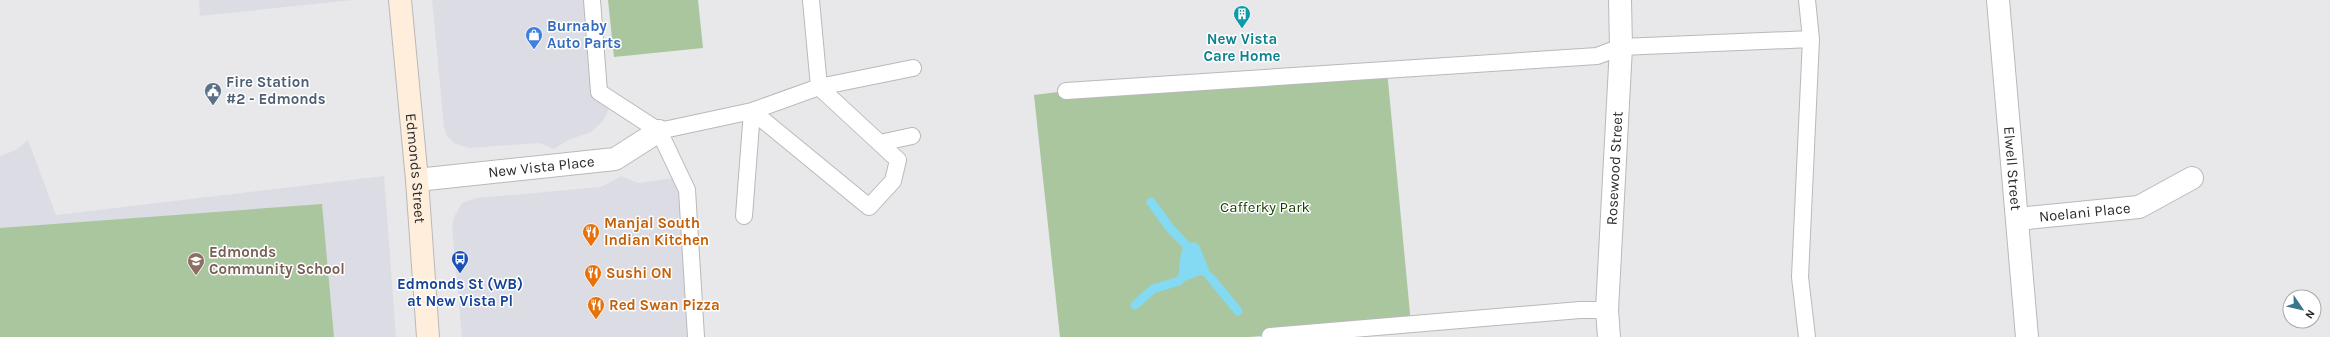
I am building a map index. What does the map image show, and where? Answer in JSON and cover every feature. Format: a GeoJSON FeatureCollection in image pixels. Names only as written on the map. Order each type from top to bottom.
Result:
{"type":"FeatureCollection","features":[{"type":"Feature","properties":{"kind":"street","name":"Edmonds Street"},"geometry":{"type":"LineString","coordinates":[[400,0],[417,180],[428,337]]}},
{"type":"Feature","properties":{"kind":"street","name":"Rosewood Street"},"geometry":{"type":"LineString","coordinates":[[1609,337],[1607,310],[1621,48],[1620,0]]}},
{"type":"Feature","properties":{"kind":"street","name":"Elwell Street"},"geometry":{"type":"LineString","coordinates":[[1998,0],[2027,337]]}},
{"type":"Feature","properties":{"kind":"street","name":"New Vista Place"},"geometry":{"type":"LineString","coordinates":[[417,180],[615,158],[659,132]]}},
{"type":"Feature","properties":{"kind":"street","name":"Noelani Place"},"geometry":{"type":"LineString","coordinates":[[2017,219],[2139,207],[2192,178]]}},
{"type":"Feature","properties":{"kind":"lane"},"geometry":{"type":"LineString","coordinates":[[592,0],[599,92],[659,132],[687,190],[696,337]]}},
{"type":"Feature","properties":{"kind":"lane"},"geometry":{"type":"LineString","coordinates":[[752,111],[869,207],[893,181],[898,160],[819,87],[811,0]]}},
{"type":"Feature","properties":{"kind":"lane"},"geometry":{"type":"LineString","coordinates":[[1807,0],[1810,39],[1800,278],[1807,337]]}},
{"type":"Feature","properties":{"kind":"lane"},"geometry":{"type":"LineString","coordinates":[[1066,90],[1597,56],[1621,48],[1810,39]]}},
{"type":"Feature","properties":{"kind":"lane"},"geometry":{"type":"LineString","coordinates":[[659,132],[752,111],[819,87],[912,68]]}},
{"type":"Feature","properties":{"kind":"lane"},"geometry":{"type":"LineString","coordinates":[[744,216],[752,111]]}},
{"type":"Feature","properties":{"kind":"lane"},"geometry":{"type":"LineString","coordinates":[[880,143],[912,136]]}},
{"type":"Feature","properties":{"kind":"lane"},"geometry":{"type":"LineString","coordinates":[[1270,336],[1580,310],[1607,310]]}},
{"type":"Feature","properties":{"kind":"shaded area"},"geometry":{"type":"Polygon","coordinates":[[[199,0],[353,0],[200,16],[199,0]]]}},
{"type":"Feature","properties":{"kind":"shaded area"},"geometry":{"type":"Polygon","coordinates":[[[432,0],[592,0],[599,92],[613,101],[603,121],[591,132],[568,140],[554,149],[540,143],[469,148],[454,143],[447,136],[444,127],[432,0]]]}},
{"type":"Feature","properties":{"kind":"shaded area","name":"Edmonds Community School"},"geometry":{"type":"Polygon","coordinates":[[[28,140],[56,215],[384,176],[396,337],[0,337],[0,156],[16,150],[28,140]]]}},
{"type":"Feature","properties":{"kind":"shaded area"},"geometry":{"type":"Polygon","coordinates":[[[621,176],[638,183],[681,177],[696,337],[462,337],[452,227],[454,217],[462,203],[477,198],[601,187],[621,176]]]}},
{"type":"Feature","properties":{"kind":"green space"},"geometry":{"type":"Polygon","coordinates":[[[608,0],[698,0],[703,48],[614,57],[608,0]]]}},
{"type":"Feature","properties":{"kind":"green space","name":"Cafferky Park"},"geometry":{"type":"Polygon","coordinates":[[[1387,70],[1411,324],[1249,337],[1060,337],[1034,95],[1066,91],[1387,70]]]}},
{"type":"Feature","properties":{"kind":"green space","name":"Edmonds Community School"},"geometry":{"type":"Polygon","coordinates":[[[322,204],[334,337],[0,337],[0,228],[322,204]]]}},
{"type":"Feature","properties":{"kind":"water"},"geometry":{"type":"Polygon","coordinates":[[[1194,242],[1199,245],[1211,274],[1208,278],[1200,275],[1180,283],[1177,280],[1180,257],[1183,248],[1185,244],[1194,242]]]}},
{"type":"Feature","properties":{"kind":"waterway"},"geometry":{"type":"LineString","coordinates":[[1151,202],[1170,228],[1185,244]]}},
{"type":"Feature","properties":{"kind":"waterway"},"geometry":{"type":"LineString","coordinates":[[1210,277],[1238,311]]}},
{"type":"Feature","properties":{"kind":"waterway"},"geometry":{"type":"LineString","coordinates":[[1135,305],[1153,289],[1179,281]]}},
{"type":"Feature","properties":{"kind":"place","name":"New Vista Care Home"},"geometry":{"type":"Point","coordinates":[1242,29]}},
{"type":"Feature","properties":{"kind":"place","name":"Burnaby Auto Parts"},"geometry":{"type":"Point","coordinates":[534,50]}},
{"type":"Feature","properties":{"kind":"place","name":"Fire Station #2 - Edmonds"},"geometry":{"type":"Point","coordinates":[213,106]}},
{"type":"Feature","properties":{"kind":"place","name":"Manjal South Indian Kitchen"},"geometry":{"type":"Point","coordinates":[591,247]}},
{"type":"Feature","properties":{"kind":"place","name":"Edmonds St (WB) at New Vista Pl"},"geometry":{"type":"Point","coordinates":[460,274]}},
{"type":"Feature","properties":{"kind":"place","name":"Edmonds Community School"},"geometry":{"type":"Point","coordinates":[196,276]}},
{"type":"Feature","properties":{"kind":"place","name":"Sushi ON"},"geometry":{"type":"Point","coordinates":[593,288]}},
{"type":"Feature","properties":{"kind":"place","name":"Red Swan Pizza"},"geometry":{"type":"Point","coordinates":[596,320]}}]}
